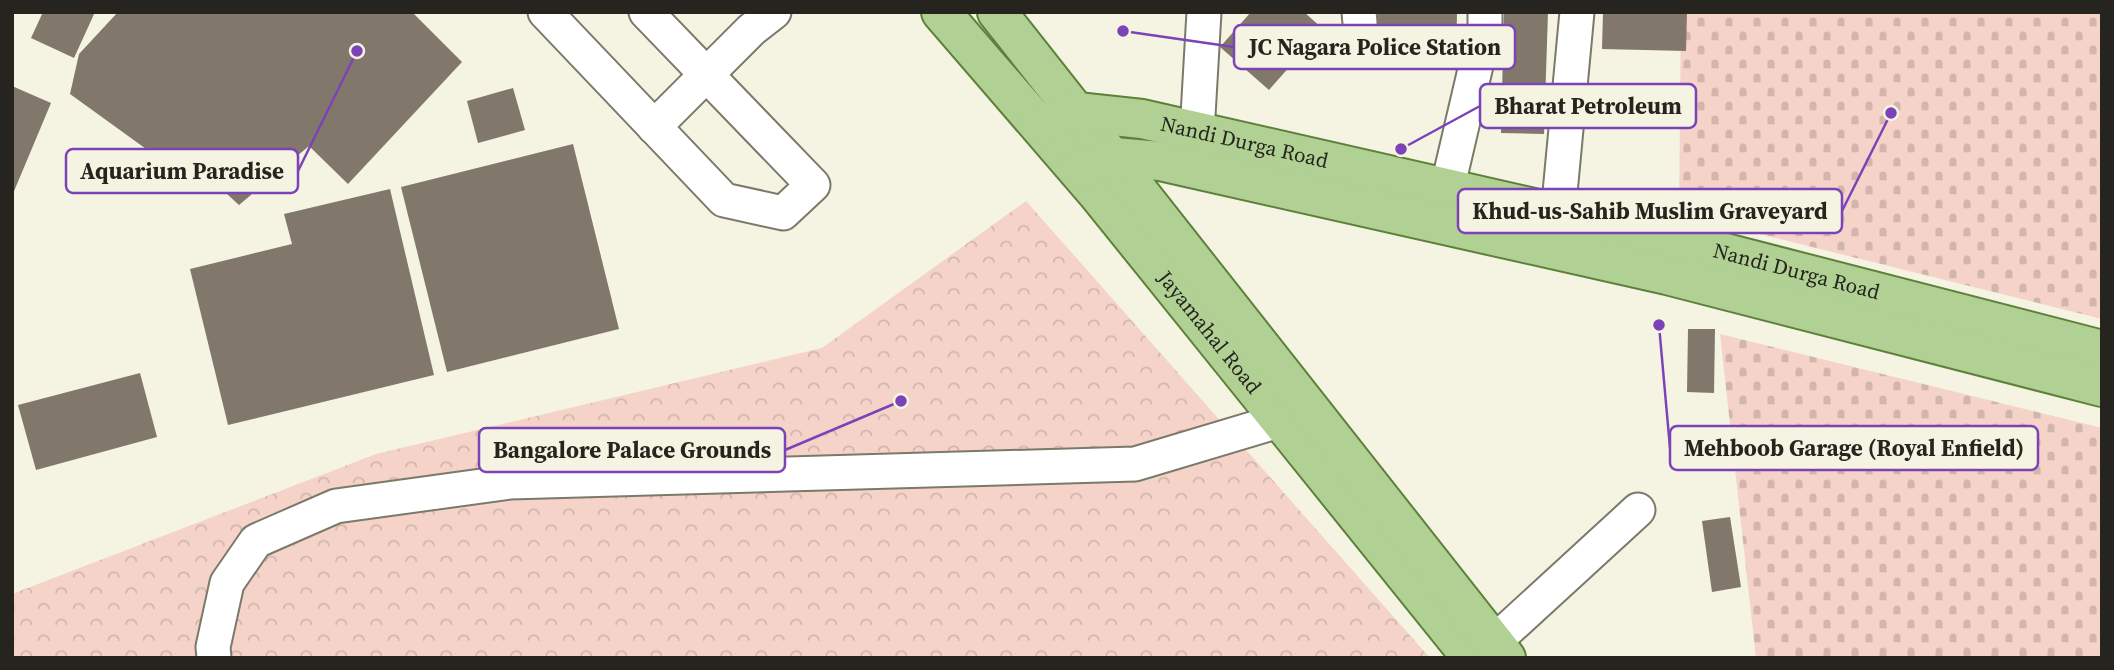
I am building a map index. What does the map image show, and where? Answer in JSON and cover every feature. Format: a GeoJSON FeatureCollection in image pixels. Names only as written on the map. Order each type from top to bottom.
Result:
{"type":"FeatureCollection","features":[{"type":"Feature","properties":{"kind":"main road","name":"Jayamahal Road"},"geometry":{"type":"LineString","coordinates":[[941,12],[1293,411],[1490,653]]}},
{"type":"Feature","properties":{"kind":"main road","name":"Jayamahal Road"},"geometry":{"type":"LineString","coordinates":[[997,12],[1113,157],[1293,411]]}},
{"type":"Feature","properties":{"kind":"main road","name":"Nandi Durga Road"},"geometry":{"type":"LineString","coordinates":[[1040,126],[1076,112],[1142,119],[1198,133],[1667,275],[2102,387]]}},
{"type":"Feature","properties":{"kind":"main road","name":"Nandi Durga Road"},"geometry":{"type":"LineString","coordinates":[[1078,170],[1113,157],[1160,161],[1443,207],[1558,214],[1675,240],[2102,350]]}},
{"type":"Feature","properties":{"kind":"street"},"geometry":{"type":"LineString","coordinates":[[545,12],[724,200],[783,213],[813,185],[646,12]]}},
{"type":"Feature","properties":{"kind":"street"},"geometry":{"type":"LineString","coordinates":[[1198,133],[1204,12]]}},
{"type":"Feature","properties":{"kind":"street"},"geometry":{"type":"LineString","coordinates":[[1443,207],[1485,27],[1485,12]]}},
{"type":"Feature","properties":{"kind":"street"},"geometry":{"type":"LineString","coordinates":[[1558,214],[1577,12]]}},
{"type":"Feature","properties":{"kind":"street"},"geometry":{"type":"LineString","coordinates":[[654,127],[763,18]]}},
{"type":"Feature","properties":{"kind":"street"},"geometry":{"type":"LineString","coordinates":[[214,658],[213,647],[227,583],[256,541],[336,506],[510,482],[1135,464],[1293,411]]}},
{"type":"Feature","properties":{"kind":"street"},"geometry":{"type":"LineString","coordinates":[[1490,653],[1639,510]]}},
{"type":"Feature","properties":{"kind":"green space"},"geometry":{"type":"Polygon","coordinates":[[[1681,12],[2102,12],[2102,319],[1679,214],[1681,12]]]}},
{"type":"Feature","properties":{"kind":"green space"},"geometry":{"type":"Polygon","coordinates":[[[1026,201],[1430,658],[12,658],[12,594],[376,454],[822,348],[1026,201]]]}},
{"type":"Feature","properties":{"kind":"green space"},"geometry":{"type":"Polygon","coordinates":[[[1720,334],[2102,428],[2102,658],[1756,658],[1720,334]]]}},
{"type":"Feature","properties":{"kind":"building"},"geometry":{"type":"Polygon","coordinates":[[[43,12],[95,12],[74,58],[31,38],[43,12]]]}},
{"type":"Feature","properties":{"kind":"building"},"geometry":{"type":"Polygon","coordinates":[[[118,12],[412,12],[462,62],[348,184],[309,146],[239,205],[182,153],[178,172],[70,94],[79,54],[118,12]]]}},
{"type":"Feature","properties":{"kind":"building"},"geometry":{"type":"Polygon","coordinates":[[[1251,12],[1304,12],[1323,29],[1269,90],[1220,47],[1251,12]]]}},
{"type":"Feature","properties":{"kind":"building"},"geometry":{"type":"Polygon","coordinates":[[[1378,12],[1457,13],[1456,58],[1376,57],[1378,12]]]}},
{"type":"Feature","properties":{"kind":"building"},"geometry":{"type":"Polygon","coordinates":[[[1504,12],[1548,12],[1544,134],[1501,133],[1504,12]]]}},
{"type":"Feature","properties":{"kind":"building"},"geometry":{"type":"Polygon","coordinates":[[[1603,12],[1687,12],[1686,51],[1602,49],[1603,12]]]}},
{"type":"Feature","properties":{"kind":"building"},"geometry":{"type":"Polygon","coordinates":[[[12,86],[51,103],[12,196],[12,86]]]}},
{"type":"Feature","properties":{"kind":"building"},"geometry":{"type":"Polygon","coordinates":[[[513,88],[525,130],[478,143],[467,101],[513,88]]]}},
{"type":"Feature","properties":{"kind":"building"},"geometry":{"type":"Polygon","coordinates":[[[573,144],[619,329],[447,372],[401,187],[573,144]]]}},
{"type":"Feature","properties":{"kind":"building"},"geometry":{"type":"Polygon","coordinates":[[[390,189],[434,375],[228,425],[190,269],[292,244],[284,214],[390,189]]]}},
{"type":"Feature","properties":{"kind":"building"},"geometry":{"type":"Polygon","coordinates":[[[1688,329],[1715,329],[1714,393],[1687,392],[1688,329]]]}},
{"type":"Feature","properties":{"kind":"building"},"geometry":{"type":"Polygon","coordinates":[[[140,373],[157,437],[36,470],[18,405],[140,373]]]}},
{"type":"Feature","properties":{"kind":"building"},"geometry":{"type":"Polygon","coordinates":[[[1730,517],[1741,587],[1712,592],[1702,521],[1730,517]]]}},
{"type":"Feature","properties":{"kind":"place","name":"JC Nagara Police Station"},"geometry":{"type":"Point","coordinates":[1123,31]}},
{"type":"Feature","properties":{"kind":"place","name":"Aquarium Paradise"},"geometry":{"type":"Point","coordinates":[357,51]}},
{"type":"Feature","properties":{"kind":"place","name":"Khud-us-Sahib Muslim Graveyard"},"geometry":{"type":"Point","coordinates":[1891,113]}},
{"type":"Feature","properties":{"kind":"place","name":"Bharat Petroleum"},"geometry":{"type":"Point","coordinates":[1401,149]}},
{"type":"Feature","properties":{"kind":"place","name":"Mehboob Garage (Royal Enfield)"},"geometry":{"type":"Point","coordinates":[1659,325]}},
{"type":"Feature","properties":{"kind":"place","name":"Bangalore Palace Grounds"},"geometry":{"type":"Point","coordinates":[901,401]}}]}
